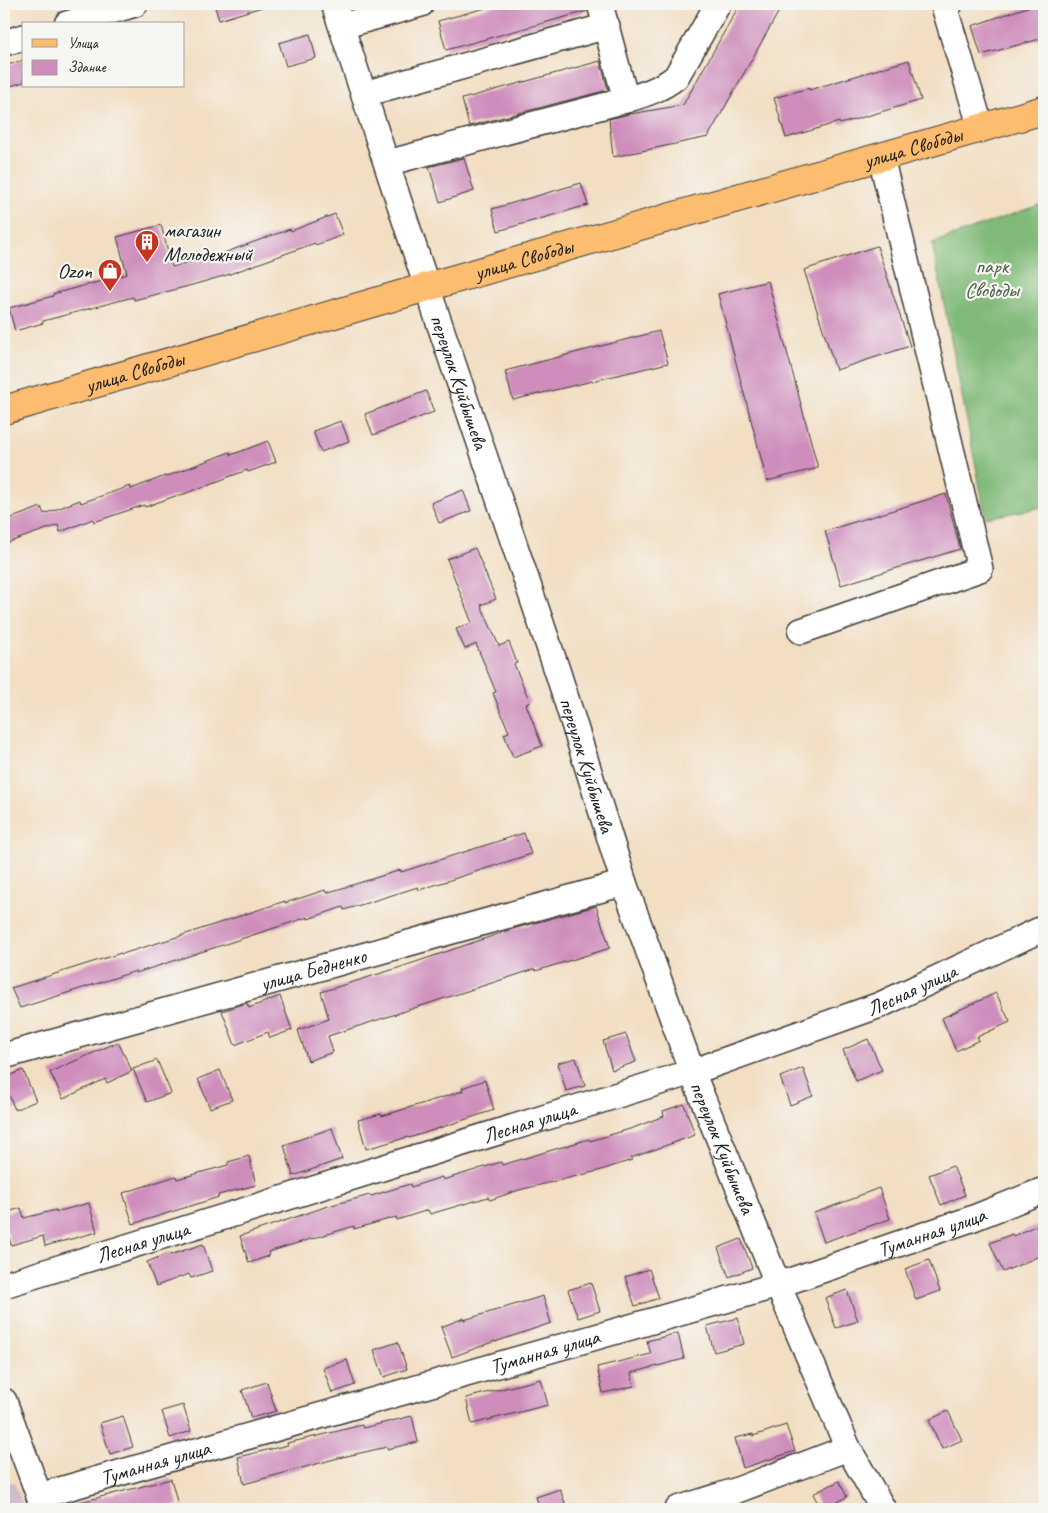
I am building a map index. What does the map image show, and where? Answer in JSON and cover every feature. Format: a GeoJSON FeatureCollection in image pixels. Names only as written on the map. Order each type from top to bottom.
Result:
{"type":"FeatureCollection","features":[{"type":"Feature","properties":{"kind":"main road","name":"улица Свободы"},"geometry":{"type":"LineString","coordinates":[[4,410],[1044,110]]}},
{"type":"Feature","properties":{"kind":"street"},"geometry":{"type":"LineString","coordinates":[[75,22],[135,4]]}},
{"type":"Feature","properties":{"kind":"street"},"geometry":{"type":"LineString","coordinates":[[338,15],[421,4]]}},
{"type":"Feature","properties":{"kind":"street"},"geometry":{"type":"LineString","coordinates":[[386,163],[626,100],[649,93],[666,85],[676,77],[718,4]]}},
{"type":"Feature","properties":{"kind":"street"},"geometry":{"type":"LineString","coordinates":[[944,4],[981,128]]}},
{"type":"Feature","properties":{"kind":"street","name":"переулок Куйбышева"},"geometry":{"type":"LineString","coordinates":[[338,15],[427,287],[558,673],[624,883],[692,1072],[778,1285],[848,1448],[883,1509]]}},
{"type":"Feature","properties":{"kind":"street"},"geometry":{"type":"LineString","coordinates":[[364,94],[603,15],[626,100]]}},
{"type":"Feature","properties":{"kind":"street"},"geometry":{"type":"LineString","coordinates":[[4,43],[22,38]]}},
{"type":"Feature","properties":{"kind":"street"},"geometry":{"type":"LineString","coordinates":[[801,631],[980,570],[880,157]]}},
{"type":"Feature","properties":{"kind":"street","name":"улица Бедненко"},"geometry":{"type":"LineString","coordinates":[[4,1056],[624,883]]}},
{"type":"Feature","properties":{"kind":"street","name":"Лесная улица"},"geometry":{"type":"LineString","coordinates":[[4,1285],[692,1072],[880,1005],[1044,928]]}},
{"type":"Feature","properties":{"kind":"street","name":"Туманная улица"},"geometry":{"type":"LineString","coordinates":[[42,1502],[778,1285],[971,1219],[1044,1190]]}},
{"type":"Feature","properties":{"kind":"street"},"geometry":{"type":"LineString","coordinates":[[4,1401],[42,1502]]}},
{"type":"Feature","properties":{"kind":"street"},"geometry":{"type":"LineString","coordinates":[[678,1509],[735,1491],[848,1448]]}},
{"type":"Feature","properties":{"kind":"shaded area"},"geometry":{"type":"Polygon","coordinates":[[[14,1482],[25,1509],[4,1509],[4,1483],[14,1482]]]}},
{"type":"Feature","properties":{"kind":"green space","name":"парк Свободы"},"geometry":{"type":"Polygon","coordinates":[[[1044,203],[1044,507],[986,518],[932,243],[1044,203]]]}},
{"type":"Feature","properties":{"kind":"building"},"geometry":{"type":"Polygon","coordinates":[[[214,4],[261,4],[262,7],[219,20],[214,4]]]}},
{"type":"Feature","properties":{"kind":"building"},"geometry":{"type":"Polygon","coordinates":[[[500,4],[586,4],[587,11],[446,50],[438,21],[500,4]]]}},
{"type":"Feature","properties":{"kind":"building"},"geometry":{"type":"Polygon","coordinates":[[[740,4],[783,4],[708,137],[613,157],[609,119],[683,105],[740,4]]]}},
{"type":"Feature","properties":{"kind":"building"},"geometry":{"type":"Polygon","coordinates":[[[1036,4],[1044,4],[1044,38],[981,55],[972,26],[1036,4]]]}},
{"type":"Feature","properties":{"kind":"building"},"geometry":{"type":"Polygon","coordinates":[[[310,34],[316,58],[286,66],[279,43],[310,34]]]}},
{"type":"Feature","properties":{"kind":"building"},"geometry":{"type":"Polygon","coordinates":[[[909,60],[921,100],[786,138],[774,98],[809,88],[809,90],[909,60]]]}},
{"type":"Feature","properties":{"kind":"building"},"geometry":{"type":"Polygon","coordinates":[[[22,61],[22,83],[4,88],[4,66],[22,61]]]}},
{"type":"Feature","properties":{"kind":"building"},"geometry":{"type":"Polygon","coordinates":[[[600,61],[608,90],[469,126],[462,99],[600,61]]]}},
{"type":"Feature","properties":{"kind":"building"},"geometry":{"type":"Polygon","coordinates":[[[464,158],[474,191],[440,202],[429,167],[464,158]]]}},
{"type":"Feature","properties":{"kind":"building"},"geometry":{"type":"Polygon","coordinates":[[[581,183],[588,205],[498,231],[492,209],[581,183]]]}},
{"type":"Feature","properties":{"kind":"building"},"geometry":{"type":"Polygon","coordinates":[[[335,214],[343,235],[316,245],[315,243],[227,275],[185,287],[134,300],[133,297],[43,321],[43,323],[15,331],[9,308],[127,274],[117,237],[161,225],[172,267],[210,256],[210,258],[335,214]]]}},
{"type":"Feature","properties":{"kind":"building"},"geometry":{"type":"Polygon","coordinates":[[[877,246],[910,346],[836,370],[804,270],[877,246]]]}},
{"type":"Feature","properties":{"kind":"building"},"geometry":{"type":"Polygon","coordinates":[[[768,281],[818,468],[767,481],[718,294],[768,281]]]}},
{"type":"Feature","properties":{"kind":"building"},"geometry":{"type":"Polygon","coordinates":[[[659,331],[668,363],[513,400],[505,371],[659,331]]]}},
{"type":"Feature","properties":{"kind":"building"},"geometry":{"type":"Polygon","coordinates":[[[426,391],[434,412],[373,435],[365,414],[426,391]]]}},
{"type":"Feature","properties":{"kind":"building"},"geometry":{"type":"Polygon","coordinates":[[[341,421],[349,441],[321,452],[313,431],[341,421]]]}},
{"type":"Feature","properties":{"kind":"building"},"geometry":{"type":"Polygon","coordinates":[[[268,441],[276,462],[248,472],[247,470],[145,507],[144,505],[94,522],[93,519],[60,532],[58,525],[4,544],[4,521],[41,507],[44,514],[80,500],[81,503],[130,486],[131,489],[230,452],[231,455],[268,441]]]}},
{"type":"Feature","properties":{"kind":"building"},"geometry":{"type":"Polygon","coordinates":[[[463,490],[471,511],[439,523],[431,503],[463,490]]]}},
{"type":"Feature","properties":{"kind":"building"},"geometry":{"type":"Polygon","coordinates":[[[946,494],[960,549],[841,585],[825,531],[946,494]]]}},
{"type":"Feature","properties":{"kind":"building"},"geometry":{"type":"Polygon","coordinates":[[[475,548],[496,599],[481,605],[499,646],[509,642],[517,663],[514,664],[530,702],[526,704],[542,746],[513,757],[504,734],[509,732],[493,693],[496,692],[476,644],[465,649],[456,629],[472,623],[447,559],[475,548]]]}},
{"type":"Feature","properties":{"kind":"building"},"geometry":{"type":"Polygon","coordinates":[[[524,833],[531,854],[419,890],[418,887],[344,910],[343,907],[308,919],[308,917],[136,973],[136,971],[20,1008],[11,988],[180,936],[285,901],[285,903],[325,890],[326,893],[401,870],[401,872],[524,833]]]}},
{"type":"Feature","properties":{"kind":"building"},"geometry":{"type":"Polygon","coordinates":[[[596,906],[610,948],[536,971],[535,969],[328,1036],[333,1052],[308,1061],[298,1030],[329,1019],[321,992],[513,929],[596,906]]]}},
{"type":"Feature","properties":{"kind":"building"},"geometry":{"type":"Polygon","coordinates":[[[996,993],[1010,1022],[977,1037],[979,1040],[956,1051],[942,1018],[996,993]]]}},
{"type":"Feature","properties":{"kind":"building"},"geometry":{"type":"Polygon","coordinates":[[[280,996],[292,1030],[270,1038],[268,1032],[235,1045],[222,1011],[247,1003],[249,1008],[280,996]]]}},
{"type":"Feature","properties":{"kind":"building"},"geometry":{"type":"Polygon","coordinates":[[[626,1034],[636,1062],[612,1070],[603,1041],[626,1034]]]}},
{"type":"Feature","properties":{"kind":"building"},"geometry":{"type":"Polygon","coordinates":[[[868,1039],[882,1070],[856,1081],[843,1050],[868,1039]]]}},
{"type":"Feature","properties":{"kind":"building"},"geometry":{"type":"Polygon","coordinates":[[[118,1042],[132,1071],[107,1083],[105,1079],[63,1099],[50,1072],[118,1042]]]}},
{"type":"Feature","properties":{"kind":"building"},"geometry":{"type":"Polygon","coordinates":[[[576,1058],[585,1086],[566,1091],[558,1063],[576,1058]]]}},
{"type":"Feature","properties":{"kind":"building"},"geometry":{"type":"Polygon","coordinates":[[[157,1060],[171,1093],[147,1102],[133,1069],[157,1060]]]}},
{"type":"Feature","properties":{"kind":"building"},"geometry":{"type":"Polygon","coordinates":[[[803,1068],[813,1096],[790,1105],[780,1077],[803,1068]]]}},
{"type":"Feature","properties":{"kind":"building"},"geometry":{"type":"Polygon","coordinates":[[[23,1070],[36,1101],[15,1110],[4,1078],[23,1070]]]}},
{"type":"Feature","properties":{"kind":"building"},"geometry":{"type":"Polygon","coordinates":[[[220,1070],[232,1100],[210,1108],[198,1079],[220,1070]]]}},
{"type":"Feature","properties":{"kind":"building"},"geometry":{"type":"Polygon","coordinates":[[[485,1080],[494,1110],[409,1138],[366,1149],[358,1120],[381,1114],[382,1116],[463,1091],[462,1088],[485,1080]]]}},
{"type":"Feature","properties":{"kind":"building"},"geometry":{"type":"Polygon","coordinates":[[[684,1104],[695,1135],[631,1158],[632,1160],[598,1171],[519,1190],[490,1200],[488,1197],[430,1214],[428,1210],[397,1220],[396,1217],[354,1229],[354,1226],[268,1252],[269,1256],[249,1263],[240,1236],[328,1206],[410,1184],[411,1187],[442,1177],[443,1180],[501,1162],[502,1165],[589,1139],[590,1141],[664,1116],[663,1111],[684,1104]]]}},
{"type":"Feature","properties":{"kind":"building"},"geometry":{"type":"Polygon","coordinates":[[[332,1128],[342,1159],[293,1176],[284,1145],[332,1128]]]}},
{"type":"Feature","properties":{"kind":"building"},"geometry":{"type":"Polygon","coordinates":[[[249,1156],[256,1185],[218,1195],[219,1197],[133,1224],[123,1193],[176,1176],[177,1179],[228,1165],[228,1162],[249,1156]]]}},
{"type":"Feature","properties":{"kind":"building"},"geometry":{"type":"Polygon","coordinates":[[[953,1166],[965,1195],[941,1205],[929,1175],[953,1166]]]}},
{"type":"Feature","properties":{"kind":"building"},"geometry":{"type":"Polygon","coordinates":[[[879,1188],[890,1219],[824,1242],[814,1213],[879,1188]]]}},
{"type":"Feature","properties":{"kind":"building"},"geometry":{"type":"Polygon","coordinates":[[[89,1203],[97,1232],[45,1246],[43,1236],[11,1245],[4,1213],[21,1208],[24,1218],[89,1203]]]}},
{"type":"Feature","properties":{"kind":"building"},"geometry":{"type":"Polygon","coordinates":[[[1044,1222],[1044,1254],[1003,1272],[990,1243],[1012,1234],[1013,1236],[1044,1222]]]}},
{"type":"Feature","properties":{"kind":"building"},"geometry":{"type":"Polygon","coordinates":[[[741,1239],[752,1268],[729,1277],[718,1248],[741,1239]]]}},
{"type":"Feature","properties":{"kind":"building"},"geometry":{"type":"Polygon","coordinates":[[[203,1244],[212,1271],[191,1278],[189,1274],[156,1286],[147,1262],[169,1253],[170,1255],[203,1244]]]}},
{"type":"Feature","properties":{"kind":"building"},"geometry":{"type":"Polygon","coordinates":[[[929,1260],[940,1291],[916,1300],[905,1269],[929,1260]]]}},
{"type":"Feature","properties":{"kind":"building"},"geometry":{"type":"Polygon","coordinates":[[[649,1269],[659,1298],[635,1306],[625,1277],[649,1269]]]}},
{"type":"Feature","properties":{"kind":"building"},"geometry":{"type":"Polygon","coordinates":[[[591,1283],[600,1311],[578,1318],[568,1290],[591,1283]]]}},
{"type":"Feature","properties":{"kind":"building"},"geometry":{"type":"Polygon","coordinates":[[[847,1290],[858,1321],[836,1328],[825,1298],[847,1290]]]}},
{"type":"Feature","properties":{"kind":"building"},"geometry":{"type":"Polygon","coordinates":[[[543,1296],[551,1323],[452,1357],[441,1327],[464,1318],[464,1320],[543,1296]]]}},
{"type":"Feature","properties":{"kind":"building"},"geometry":{"type":"Polygon","coordinates":[[[738,1318],[744,1344],[714,1352],[707,1326],[738,1318]]]}},
{"type":"Feature","properties":{"kind":"building"},"geometry":{"type":"Polygon","coordinates":[[[678,1333],[684,1359],[631,1373],[634,1386],[603,1393],[597,1367],[651,1354],[647,1341],[678,1333]]]}},
{"type":"Feature","properties":{"kind":"building"},"geometry":{"type":"Polygon","coordinates":[[[398,1342],[407,1369],[384,1377],[374,1350],[398,1342]]]}},
{"type":"Feature","properties":{"kind":"building"},"geometry":{"type":"Polygon","coordinates":[[[347,1360],[355,1385],[332,1393],[323,1368],[347,1360]]]}},
{"type":"Feature","properties":{"kind":"building"},"geometry":{"type":"Polygon","coordinates":[[[541,1379],[548,1405],[472,1424],[466,1398],[541,1379]]]}},
{"type":"Feature","properties":{"kind":"building"},"geometry":{"type":"Polygon","coordinates":[[[267,1382],[276,1411],[251,1418],[242,1390],[267,1382]]]}},
{"type":"Feature","properties":{"kind":"building"},"geometry":{"type":"Polygon","coordinates":[[[183,1405],[191,1431],[170,1438],[162,1411],[183,1405]]]}},
{"type":"Feature","properties":{"kind":"building"},"geometry":{"type":"Polygon","coordinates":[[[948,1411],[962,1440],[942,1449],[929,1420],[948,1411]]]}},
{"type":"Feature","properties":{"kind":"building"},"geometry":{"type":"Polygon","coordinates":[[[123,1416],[133,1447],[110,1454],[100,1423],[123,1416]]]}},
{"type":"Feature","properties":{"kind":"building"},"geometry":{"type":"Polygon","coordinates":[[[412,1416],[418,1442],[338,1458],[244,1484],[238,1457],[362,1425],[363,1428],[412,1416]]]}},
{"type":"Feature","properties":{"kind":"building"},"geometry":{"type":"Polygon","coordinates":[[[786,1425],[795,1451],[743,1468],[735,1438],[753,1434],[753,1436],[786,1425]]]}},
{"type":"Feature","properties":{"kind":"building"},"geometry":{"type":"Polygon","coordinates":[[[171,1479],[178,1505],[160,1509],[73,1509],[73,1504],[171,1479]]]}},
{"type":"Feature","properties":{"kind":"building"},"geometry":{"type":"Polygon","coordinates":[[[839,1481],[847,1497],[821,1509],[813,1494],[839,1481]]]}},
{"type":"Feature","properties":{"kind":"building"},"geometry":{"type":"Polygon","coordinates":[[[560,1489],[567,1509],[540,1509],[536,1497],[560,1489]]]}},
{"type":"Feature","properties":{"kind":"place","name":"магазин Молодежный"},"geometry":{"type":"Point","coordinates":[147,263]}},
{"type":"Feature","properties":{"kind":"place","name":"Ozon"},"geometry":{"type":"Point","coordinates":[110,292]}}]}
